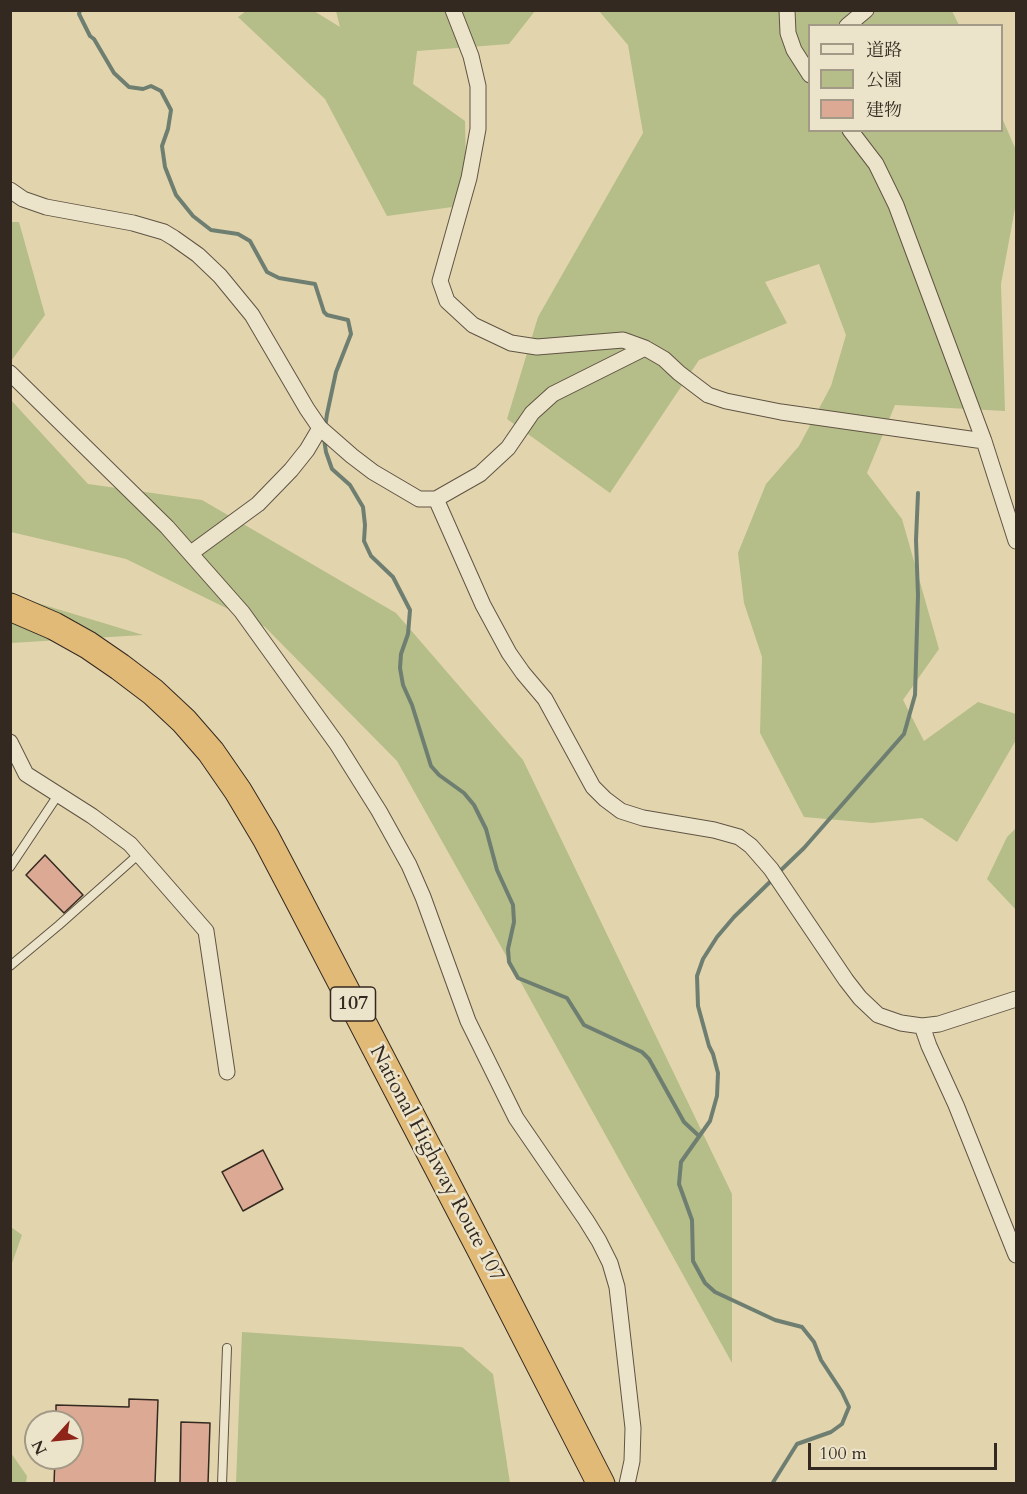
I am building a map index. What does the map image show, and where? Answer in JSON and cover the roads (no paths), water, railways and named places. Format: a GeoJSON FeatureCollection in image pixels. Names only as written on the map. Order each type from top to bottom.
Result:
{"type":"FeatureCollection","features":[{"type":"Feature","properties":{"kind":"highway","name":"National Highway Route 107"},"geometry":{"type":"LineString","coordinates":[[10,607],[54,626],[88,645],[153,692],[184,721],[211,752],[238,791],[266,838],[482,1250],[601,1484]]}},
{"type":"Feature","properties":{"kind":"street"},"geometry":{"type":"LineString","coordinates":[[453,10],[471,56],[478,86],[478,129],[469,178],[440,280],[447,301],[473,325],[511,343],[537,347],[623,340],[645,348],[664,359],[708,395],[726,401],[781,412],[984,441]]}},
{"type":"Feature","properties":{"kind":"street"},"geometry":{"type":"LineString","coordinates":[[788,10],[788,33],[794,50],[805,58]]}},
{"type":"Feature","properties":{"kind":"street"},"geometry":{"type":"LineString","coordinates":[[849,24],[866,10]]}},
{"type":"Feature","properties":{"kind":"street"},"geometry":{"type":"LineString","coordinates":[[852,132],[876,164],[897,205],[984,441],[1017,541]]}},
{"type":"Feature","properties":{"kind":"street"},"geometry":{"type":"LineString","coordinates":[[10,190],[22,199],[46,207],[133,223],[164,232],[198,255],[220,276],[252,315],[320,428],[373,472],[419,499],[436,499],[480,474],[508,448],[532,413],[553,394],[645,348]]}},
{"type":"Feature","properties":{"kind":"street"},"geometry":{"type":"LineString","coordinates":[[10,373],[167,527],[242,612],[337,744],[379,811],[409,865],[468,1021],[516,1118],[586,1220],[610,1263],[618,1287],[633,1428],[632,1461],[627,1484]]}},
{"type":"Feature","properties":{"kind":"street"},"geometry":{"type":"LineString","coordinates":[[191,553],[258,504],[291,470],[307,450],[320,428]]}},
{"type":"Feature","properties":{"kind":"street"},"geometry":{"type":"LineString","coordinates":[[436,499],[483,605],[509,653],[545,699],[593,787],[605,799],[621,811],[643,818],[714,830],[739,837],[751,846],[771,869],[860,998],[878,1015],[901,1023],[922,1026],[939,1024],[1017,999]]}},
{"type":"Feature","properties":{"kind":"street"},"geometry":{"type":"LineString","coordinates":[[10,742],[26,774],[92,816],[130,844],[206,931],[227,1072]]}},
{"type":"Feature","properties":{"kind":"street"},"geometry":{"type":"LineString","coordinates":[[922,1026],[1017,1255]]}},
{"type":"Feature","properties":{"kind":"lane"},"geometry":{"type":"LineString","coordinates":[[10,867],[58,795]]}},
{"type":"Feature","properties":{"kind":"lane"},"geometry":{"type":"LineString","coordinates":[[10,966],[139,854]]}},
{"type":"Feature","properties":{"kind":"lane"},"geometry":{"type":"LineString","coordinates":[[222,1484],[227,1348]]}},
{"type":"Feature","properties":{"kind":"waterway"},"geometry":{"type":"LineString","coordinates":[[80,10],[79,14],[90,36],[114,73],[129,87],[143,89],[151,86],[161,91],[171,110],[162,146],[165,167],[176,195],[193,216],[211,230],[238,234],[250,241],[267,272],[279,278],[315,284],[324,312],[327,315],[348,320],[351,334],[336,372],[325,428]]}},
{"type":"Feature","properties":{"kind":"waterway"},"geometry":{"type":"LineString","coordinates":[[324,439],[332,469],[350,485],[363,507],[364,541],[371,556],[393,577],[410,610],[408,634],[401,654],[400,668],[403,685],[412,705],[431,766],[439,775],[464,793],[474,805],[486,829],[497,870],[513,905],[514,922],[508,949],[509,962],[518,978],[567,998],[584,1025],[642,1052],[649,1059],[684,1122],[699,1136]]}},
{"type":"Feature","properties":{"kind":"waterway"},"geometry":{"type":"LineString","coordinates":[[779,872],[804,848],[904,734],[915,695],[918,493]]}},
{"type":"Feature","properties":{"kind":"waterway"},"geometry":{"type":"LineString","coordinates":[[772,1484],[797,1444],[831,1432],[842,1424],[849,1407],[821,1360],[814,1342],[802,1327],[775,1320],[715,1292],[705,1283],[693,1261],[692,1220],[679,1184],[681,1162],[710,1121],[717,1096],[718,1073],[698,1006],[697,976],[703,959],[717,937],[774,878]]}}]}
